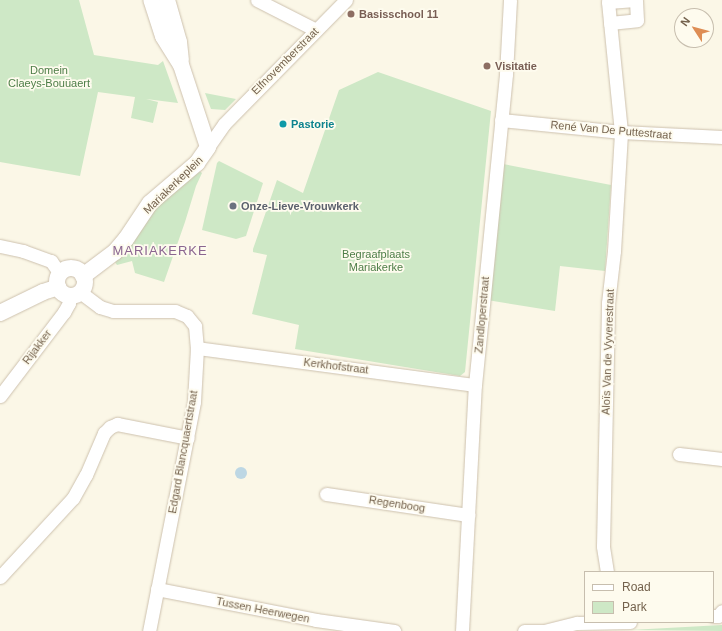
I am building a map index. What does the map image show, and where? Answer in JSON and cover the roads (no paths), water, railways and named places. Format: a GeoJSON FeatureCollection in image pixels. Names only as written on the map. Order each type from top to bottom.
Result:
{"type":"FeatureCollection","features":[{"type":"Feature","properties":{"kind":"street"},"geometry":{"type":"LineString","coordinates":[[151,0],[163,36],[181,65]]}},
{"type":"Feature","properties":{"kind":"street"},"geometry":{"type":"LineString","coordinates":[[167,0],[179,42],[181,65],[208,147]]}},
{"type":"Feature","properties":{"kind":"street"},"geometry":{"type":"LineString","coordinates":[[257,0],[316,30]]}},
{"type":"Feature","properties":{"kind":"street","name":"Elfnovemberstraat"},"geometry":{"type":"LineString","coordinates":[[224,124],[346,0]]}},
{"type":"Feature","properties":{"kind":"street","name":"Zandloperstraat"},"geometry":{"type":"LineString","coordinates":[[462,631],[475,385],[501,120],[510,0]]}},
{"type":"Feature","properties":{"kind":"street"},"geometry":{"type":"LineString","coordinates":[[610,23],[637,20],[635,0]]}},
{"type":"Feature","properties":{"kind":"street","name":"Aloïs Van de Vyverestraat"},"geometry":{"type":"LineString","coordinates":[[606,571],[603,546],[608,303],[614,251],[620,132],[608,2],[635,0]]}},
{"type":"Feature","properties":{"kind":"street","name":"René Van De Puttestraat"},"geometry":{"type":"LineString","coordinates":[[501,120],[620,132],[722,138]]}},
{"type":"Feature","properties":{"kind":"street","name":"Mariakerkeplein"},"geometry":{"type":"LineString","coordinates":[[83,276],[115,252],[126,239],[150,203],[196,163],[224,124]]}},
{"type":"Feature","properties":{"kind":"street","name":"Edgard Blancquaertstraat"},"geometry":{"type":"LineString","coordinates":[[0,246],[23,251],[51,261],[67,287],[100,307],[113,311],[174,308],[188,316],[195,326],[197,348],[194,402],[149,631]]}},
{"type":"Feature","properties":{"kind":"street"},"geometry":{"type":"LineString","coordinates":[[0,313],[43,292],[84,284],[83,276],[80,272],[72,268],[68,268],[67,287]]}},
{"type":"Feature","properties":{"kind":"street","name":"Rijakker"},"geometry":{"type":"LineString","coordinates":[[0,396],[64,312],[68,303],[67,287]]}},
{"type":"Feature","properties":{"kind":"street","name":"Kerkhofstraat"},"geometry":{"type":"LineString","coordinates":[[197,348],[475,385]]}},
{"type":"Feature","properties":{"kind":"street"},"geometry":{"type":"LineString","coordinates":[[0,577],[73,498],[86,475],[104,433],[110,427],[117,424],[188,438]]}},
{"type":"Feature","properties":{"kind":"street"},"geometry":{"type":"LineString","coordinates":[[679,454],[722,459]]}},
{"type":"Feature","properties":{"kind":"street","name":"Regenboog"},"geometry":{"type":"LineString","coordinates":[[326,494],[468,515]]}},
{"type":"Feature","properties":{"kind":"street","name":"Tussen Heerwegen"},"geometry":{"type":"LineString","coordinates":[[157,589],[316,620],[394,631]]}},
{"type":"Feature","properties":{"kind":"street"},"geometry":{"type":"LineString","coordinates":[[714,616],[718,616],[722,611]]}},
{"type":"Feature","properties":{"kind":"street"},"geometry":{"type":"LineString","coordinates":[[524,631],[544,631],[613,623]]}},
{"type":"Feature","properties":{"kind":"water"},"geometry":{"type":"Polygon","coordinates":[[[243,467],[246,468],[246,478],[239,479],[236,478],[235,471],[236,468],[243,467]]]}},
{"type":"Feature","properties":{"kind":"place","name":"Basisschool 11"},"geometry":{"type":"Point","coordinates":[351,14]}},
{"type":"Feature","properties":{"kind":"place","name":"Visitatie"},"geometry":{"type":"Point","coordinates":[487,66]}},
{"type":"Feature","properties":{"kind":"place","name":"Pastorie"},"geometry":{"type":"Point","coordinates":[283,124]}},
{"type":"Feature","properties":{"kind":"place","name":"Onze-Lieve-Vrouwkerk"},"geometry":{"type":"Point","coordinates":[233,206]}},
{"type":"Feature","properties":{"kind":"district","name":"MARIAKERKE"},"geometry":{"type":"Point","coordinates":[160,251]}},
{"type":"Feature","properties":{"kind":"park label","name":"Domein Claeys-Bouüaert"},"geometry":{"type":"Point","coordinates":[49,77]}},
{"type":"Feature","properties":{"kind":"park label","name":"Begraafplaats Mariakerke"},"geometry":{"type":"Point","coordinates":[376,261]}}]}
